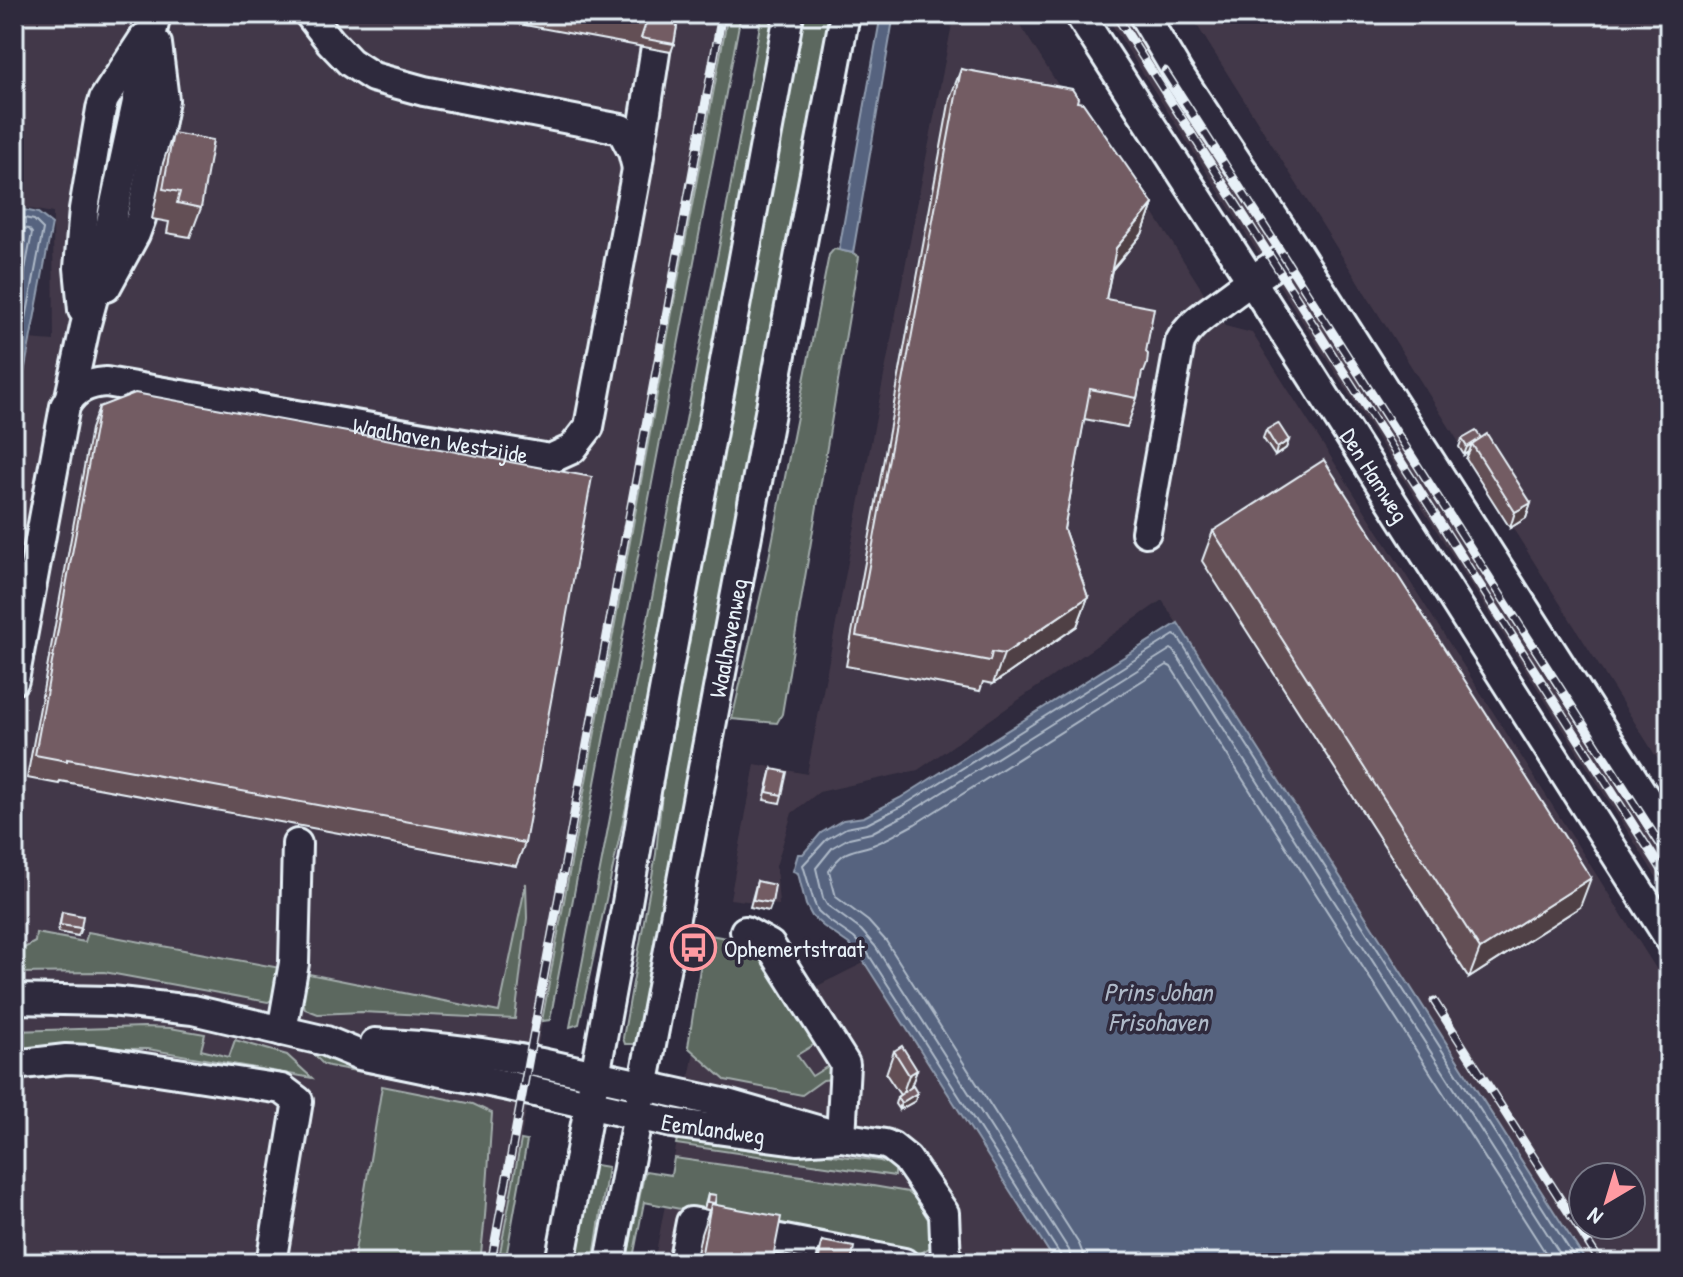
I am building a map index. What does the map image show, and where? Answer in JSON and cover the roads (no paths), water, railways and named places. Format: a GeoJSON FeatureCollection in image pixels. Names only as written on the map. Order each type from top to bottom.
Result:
{"type":"FeatureCollection","features":[{"type":"Feature","properties":{"kind":"street"},"geometry":{"type":"LineString","coordinates":[[309,14],[350,62],[373,77],[424,91],[621,129],[633,152],[637,169]]}},
{"type":"Feature","properties":{"kind":"street","name":"Waalhaven Westzijde"},"geometry":{"type":"LineString","coordinates":[[70,397],[81,388],[106,382],[550,459],[572,449],[589,427],[637,169],[661,14]]}},
{"type":"Feature","properties":{"kind":"street"},"geometry":{"type":"LineString","coordinates":[[560,1263],[789,14]]}},
{"type":"Feature","properties":{"kind":"street","name":"Waalhavenweg"},"geometry":{"type":"LineString","coordinates":[[610,1263],[845,14]]}},
{"type":"Feature","properties":{"kind":"street","name":"Den Hamweg"},"geometry":{"type":"LineString","coordinates":[[1079,14],[1669,938]]}},
{"type":"Feature","properties":{"kind":"street"},"geometry":{"type":"LineString","coordinates":[[1143,14],[1669,835]]}},
{"type":"Feature","properties":{"kind":"street"},"geometry":{"type":"LineString","coordinates":[[14,680],[65,406],[70,397],[102,264],[155,17]]}},
{"type":"Feature","properties":{"kind":"street"},"geometry":{"type":"LineString","coordinates":[[1146,532],[1180,342],[1194,323],[1296,251]]}},
{"type":"Feature","properties":{"kind":"street"},"geometry":{"type":"LineString","coordinates":[[282,1031],[294,963],[297,844]]}},
{"type":"Feature","properties":{"kind":"street"},"geometry":{"type":"LineString","coordinates":[[745,931],[770,945],[845,1064],[841,1137]]}},
{"type":"Feature","properties":{"kind":"street"},"geometry":{"type":"LineString","coordinates":[[14,999],[111,1001],[205,1012],[326,1041],[360,1055],[588,1104]]}},
{"type":"Feature","properties":{"kind":"street"},"geometry":{"type":"LineString","coordinates":[[326,1041],[404,1044],[529,1061],[595,1075]]}},
{"type":"Feature","properties":{"kind":"street"},"geometry":{"type":"LineString","coordinates":[[14,1065],[66,1059],[92,1060],[282,1089],[298,1101],[271,1263]]}},
{"type":"Feature","properties":{"kind":"street","name":"Eemlandweg"},"geometry":{"type":"LineString","coordinates":[[595,1075],[747,1108],[841,1137],[885,1144],[907,1159],[944,1213],[946,1263]]}},
{"type":"Feature","properties":{"kind":"street","name":"Eemlandweg"},"geometry":{"type":"LineString","coordinates":[[588,1104],[682,1125],[797,1140],[841,1137]]}},
{"type":"Feature","properties":{"kind":"street"},"geometry":{"type":"LineString","coordinates":[[683,1263],[691,1222],[784,1252],[904,1263]]}},
{"type":"Feature","properties":{"kind":"water"},"geometry":{"type":"Polygon","coordinates":[[[881,14],[894,14],[853,253],[839,250],[881,14]]]}},
{"type":"Feature","properties":{"kind":"water"},"geometry":{"type":"Polygon","coordinates":[[[14,208],[38,213],[52,224],[14,426],[14,208]]]}},
{"type":"Feature","properties":{"kind":"water","name":"Prins Johan Frisohaven"},"geometry":{"type":"Polygon","coordinates":[[[1178,623],[1567,1232],[1567,1241],[1573,1241],[1587,1263],[1056,1263],[861,957],[812,916],[798,873],[793,871],[798,854],[803,854],[821,833],[843,820],[864,817],[900,798],[1178,623]]]}},
{"type":"Feature","properties":{"kind":"railway"},"geometry":{"type":"LineString","coordinates":[[491,1263],[722,14]]}},
{"type":"Feature","properties":{"kind":"railway"},"geometry":{"type":"LineString","coordinates":[[1115,14],[1669,881]]}},
{"type":"Feature","properties":{"kind":"railway"},"geometry":{"type":"LineString","coordinates":[[1165,71],[1669,858]]}},
{"type":"Feature","properties":{"kind":"railway"},"geometry":{"type":"LineString","coordinates":[[1434,1001],[1601,1263]]}},
{"type":"Feature","properties":{"kind":"place","name":"Ophemertstraat"},"geometry":{"type":"Point","coordinates":[693,948]}}]}
